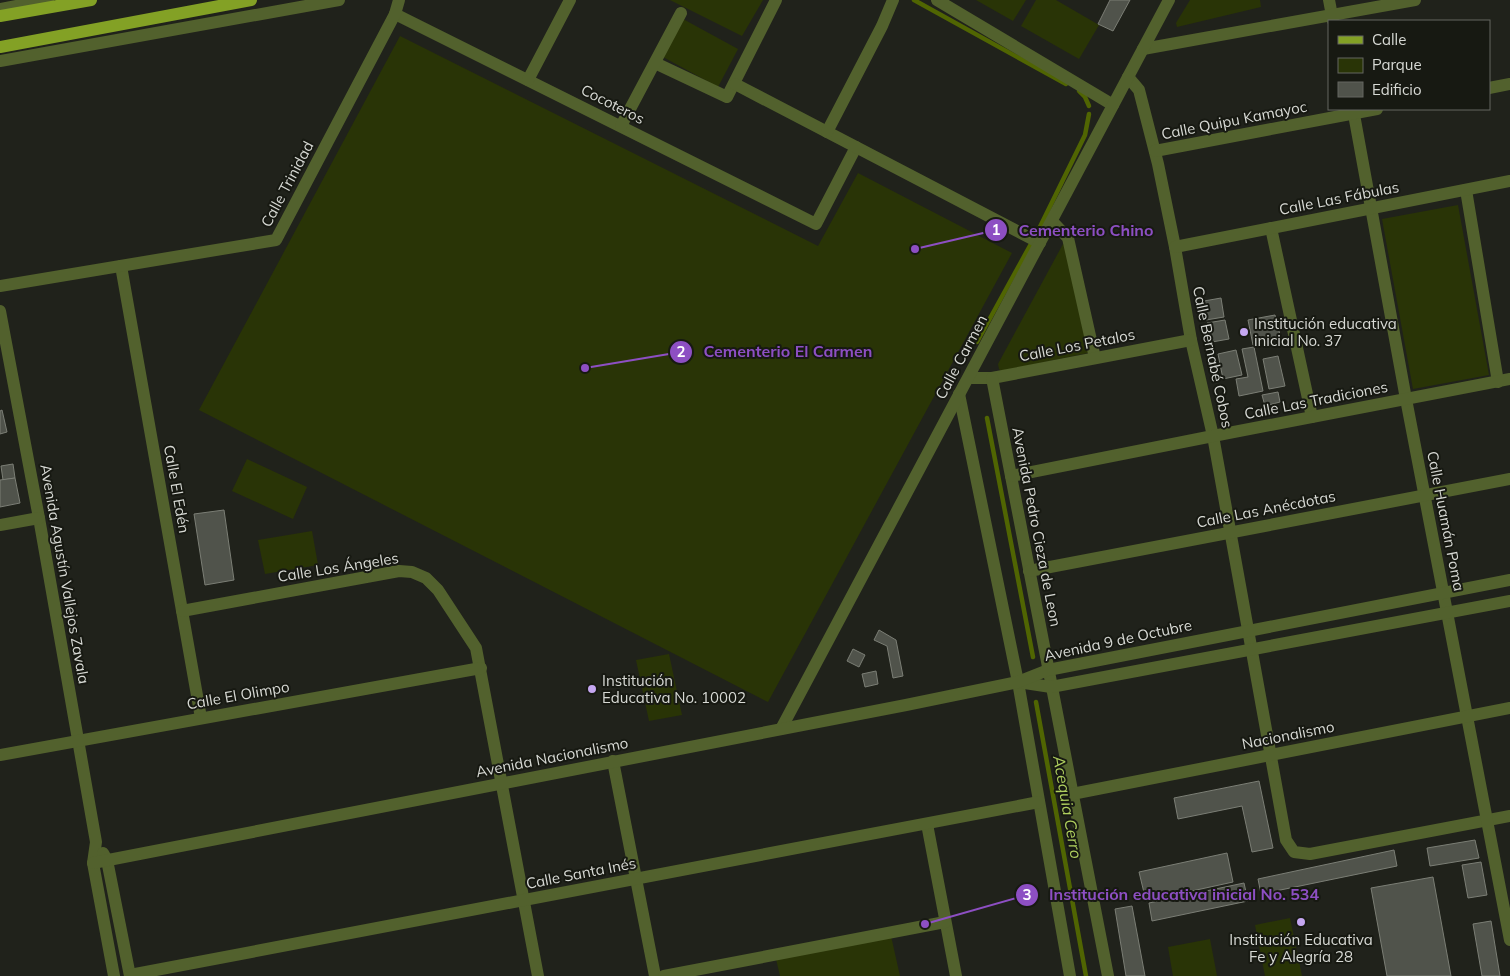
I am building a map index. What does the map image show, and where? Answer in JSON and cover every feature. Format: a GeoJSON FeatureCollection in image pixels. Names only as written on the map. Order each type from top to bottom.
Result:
{"type":"FeatureCollection","features":[{"type":"Feature","properties":{"kind":"main road"},"geometry":{"type":"LineString","coordinates":[[0,16],[90,0]]}},
{"type":"Feature","properties":{"kind":"main road"},"geometry":{"type":"LineString","coordinates":[[0,47],[250,0]]}},
{"type":"Feature","properties":{"kind":"street"},"geometry":{"type":"LineString","coordinates":[[0,9],[48,0]]}},
{"type":"Feature","properties":{"kind":"street"},"geometry":{"type":"LineString","coordinates":[[0,61],[338,0]]}},
{"type":"Feature","properties":{"kind":"street","name":"Calle Trinidad"},"geometry":{"type":"LineString","coordinates":[[0,286],[276,240],[395,14],[399,0]]}},
{"type":"Feature","properties":{"kind":"street"},"geometry":{"type":"LineString","coordinates":[[528,80],[570,0]]}},
{"type":"Feature","properties":{"kind":"street"},"geometry":{"type":"LineString","coordinates":[[655,63],[727,97],[776,0]]}},
{"type":"Feature","properties":{"kind":"street"},"geometry":{"type":"LineString","coordinates":[[827,132],[882,26],[893,0]]}},
{"type":"Feature","properties":{"kind":"street"},"geometry":{"type":"LineString","coordinates":[[937,0],[1114,105]]}},
{"type":"Feature","properties":{"kind":"street","name":"Calle Carmen"},"geometry":{"type":"LineString","coordinates":[[781,729],[1170,0]]}},
{"type":"Feature","properties":{"kind":"street"},"geometry":{"type":"LineString","coordinates":[[1329,0],[1333,18]]}},
{"type":"Feature","properties":{"kind":"street"},"geometry":{"type":"LineString","coordinates":[[1143,49],[1333,18],[1415,0]]}},
{"type":"Feature","properties":{"kind":"street"},"geometry":{"type":"LineString","coordinates":[[621,126],[681,13]]}},
{"type":"Feature","properties":{"kind":"street","name":"Cocoteros"},"geometry":{"type":"LineString","coordinates":[[395,14],[816,224],[856,147]]}},
{"type":"Feature","properties":{"kind":"street","name":"Calle Bernabé Cobos"},"geometry":{"type":"LineString","coordinates":[[1128,77],[1139,90],[1155,151],[1175,247],[1191,340],[1213,436],[1286,840],[1294,852],[1310,854],[1488,820]]}},
{"type":"Feature","properties":{"kind":"street"},"geometry":{"type":"LineString","coordinates":[[734,84],[1040,243]]}},
{"type":"Feature","properties":{"kind":"street"},"geometry":{"type":"LineString","coordinates":[[1490,88],[1510,84]]}},
{"type":"Feature","properties":{"kind":"street","name":"Calle Quipu Kamayoc"},"geometry":{"type":"LineString","coordinates":[[1155,151],[1353,111]]}},
{"type":"Feature","properties":{"kind":"street","name":"Calle Huamán Poma"},"geometry":{"type":"LineString","coordinates":[[1353,111],[1406,399],[1509,932]]}},
{"type":"Feature","properties":{"kind":"street","name":"Calle Las Fábulas"},"geometry":{"type":"LineString","coordinates":[[1175,247],[1510,182]]}},
{"type":"Feature","properties":{"kind":"street"},"geometry":{"type":"LineString","coordinates":[[1466,190],[1504,381]]}},
{"type":"Feature","properties":{"kind":"street"},"geometry":{"type":"LineString","coordinates":[[1052,221],[1068,238],[1095,358]]}},
{"type":"Feature","properties":{"kind":"street"},"geometry":{"type":"LineString","coordinates":[[1271,228],[1312,417]]}},
{"type":"Feature","properties":{"kind":"street","name":"Calle El Edén"},"geometry":{"type":"LineString","coordinates":[[121,266],[201,718]]}},
{"type":"Feature","properties":{"kind":"street","name":"Avenida Agustín Vallejos Zavala"},"geometry":{"type":"LineString","coordinates":[[0,311],[79,740],[96,842],[93,862],[114,976]]}},
{"type":"Feature","properties":{"kind":"street","name":"Calle Los Petalos"},"geometry":{"type":"LineString","coordinates":[[968,378],[992,378],[1191,340]]}},
{"type":"Feature","properties":{"kind":"street","name":"Avenida Pedro Cieza de Leon"},"geometry":{"type":"LineString","coordinates":[[992,378],[1108,976]]}},
{"type":"Feature","properties":{"kind":"street","name":"Calle Las Tradiciones"},"geometry":{"type":"LineString","coordinates":[[1011,476],[1504,381]]}},
{"type":"Feature","properties":{"kind":"street"},"geometry":{"type":"LineString","coordinates":[[959,394],[1018,682],[1070,976]]}},
{"type":"Feature","properties":{"kind":"street","name":"Calle Las Anécdotas"},"geometry":{"type":"LineString","coordinates":[[1029,571],[1510,479]]}},
{"type":"Feature","properties":{"kind":"street"},"geometry":{"type":"LineString","coordinates":[[0,525],[39,518]]}},
{"type":"Feature","properties":{"kind":"street","name":"Calle Los Ángeles"},"geometry":{"type":"LineString","coordinates":[[182,611],[399,571],[412,572],[426,578],[438,590],[476,648],[538,976]]}},
{"type":"Feature","properties":{"kind":"street","name":"Avenida 9 de Octubre"},"geometry":{"type":"LineString","coordinates":[[1018,682],[1048,670],[1510,580]]}},
{"type":"Feature","properties":{"kind":"street","name":"Avenida 9 de Octubre"},"geometry":{"type":"LineString","coordinates":[[1018,682],[1051,687],[1510,601]]}},
{"type":"Feature","properties":{"kind":"street","name":"Calle El Olimpo"},"geometry":{"type":"LineString","coordinates":[[0,755],[481,668]]}},
{"type":"Feature","properties":{"kind":"street","name":"Avenida Nacionalismo"},"geometry":{"type":"LineString","coordinates":[[93,862],[1018,682]]}},
{"type":"Feature","properties":{"kind":"street","name":"Nacionalismo"},"geometry":{"type":"LineString","coordinates":[[1072,794],[1510,708]]}},
{"type":"Feature","properties":{"kind":"street"},"geometry":{"type":"LineString","coordinates":[[613,761],[655,976]]}},
{"type":"Feature","properties":{"kind":"street","name":"Calle Santa Inés"},"geometry":{"type":"LineString","coordinates":[[130,976],[1039,802]]}},
{"type":"Feature","properties":{"kind":"street"},"geometry":{"type":"LineString","coordinates":[[1488,820],[1510,816]]}},
{"type":"Feature","properties":{"kind":"street"},"geometry":{"type":"LineString","coordinates":[[927,824],[956,976]]}},
{"type":"Feature","properties":{"kind":"street","name":"Avenida Agustín Vallejos Zavala"},"geometry":{"type":"LineString","coordinates":[[96,842],[107,860],[130,976]]}},
{"type":"Feature","properties":{"kind":"street"},"geometry":{"type":"LineString","coordinates":[[664,976],[945,922]]}},
{"type":"Feature","properties":{"kind":"green space"},"geometry":{"type":"Polygon","coordinates":[[[670,0],[763,0],[742,36],[670,0]]]}},
{"type":"Feature","properties":{"kind":"green space"},"geometry":{"type":"Polygon","coordinates":[[[976,0],[1026,0],[1013,21],[976,0]]]}},
{"type":"Feature","properties":{"kind":"green space"},"geometry":{"type":"Polygon","coordinates":[[[1036,0],[1056,0],[1099,25],[1079,59],[1021,26],[1036,0]]]}},
{"type":"Feature","properties":{"kind":"green space"},"geometry":{"type":"Polygon","coordinates":[[[1190,0],[1260,0],[1261,7],[1177,27],[1176,23],[1190,0]]]}},
{"type":"Feature","properties":{"kind":"green space"},"geometry":{"type":"Polygon","coordinates":[[[683,19],[738,49],[718,87],[663,57],[683,19]]]}},
{"type":"Feature","properties":{"kind":"green space"},"geometry":{"type":"Polygon","coordinates":[[[400,36],[818,246],[858,173],[1012,253],[768,702],[199,410],[400,36]]]}},
{"type":"Feature","properties":{"kind":"green space"},"geometry":{"type":"Polygon","coordinates":[[[1458,205],[1489,375],[1413,389],[1382,219],[1458,205]]]}},
{"type":"Feature","properties":{"kind":"green space"},"geometry":{"type":"Polygon","coordinates":[[[1063,244],[1066,248],[1088,353],[1001,371],[998,364],[1063,244]]]}},
{"type":"Feature","properties":{"kind":"green space"},"geometry":{"type":"Polygon","coordinates":[[[247,459],[307,487],[293,519],[232,491],[247,459]]]}},
{"type":"Feature","properties":{"kind":"green space"},"geometry":{"type":"Polygon","coordinates":[[[312,531],[318,565],[265,574],[258,540],[312,531]]]}},
{"type":"Feature","properties":{"kind":"green space"},"geometry":{"type":"Polygon","coordinates":[[[669,654],[682,715],[649,721],[636,660],[669,654]]]}},
{"type":"Feature","properties":{"kind":"green space"},"geometry":{"type":"Polygon","coordinates":[[[1290,918],[1302,976],[1265,976],[1255,925],[1290,918]]]}},
{"type":"Feature","properties":{"kind":"green space"},"geometry":{"type":"Polygon","coordinates":[[[891,936],[900,976],[780,976],[776,959],[891,936]]]}},
{"type":"Feature","properties":{"kind":"green space"},"geometry":{"type":"Polygon","coordinates":[[[1210,939],[1217,976],[1173,976],[1168,947],[1210,939]]]}},
{"type":"Feature","properties":{"kind":"building"},"geometry":{"type":"Polygon","coordinates":[[[1110,0],[1130,0],[1113,31],[1098,24],[1110,0]]]}},
{"type":"Feature","properties":{"kind":"building"},"geometry":{"type":"Polygon","coordinates":[[[1221,298],[1224,317],[1206,320],[1204,301],[1221,298]]]}},
{"type":"Feature","properties":{"kind":"building"},"geometry":{"type":"Polygon","coordinates":[[[1275,315],[1281,339],[1253,345],[1248,320],[1275,315]]]}},
{"type":"Feature","properties":{"kind":"building"},"geometry":{"type":"Polygon","coordinates":[[[1225,320],[1229,339],[1212,342],[1207,323],[1225,320]]]}},
{"type":"Feature","properties":{"kind":"building"},"geometry":{"type":"Polygon","coordinates":[[[1254,347],[1263,391],[1239,396],[1236,379],[1248,377],[1242,349],[1254,347]]]}},
{"type":"Feature","properties":{"kind":"building"},"geometry":{"type":"Polygon","coordinates":[[[1236,350],[1242,375],[1223,379],[1218,354],[1236,350]]]}},
{"type":"Feature","properties":{"kind":"building"},"geometry":{"type":"Polygon","coordinates":[[[1278,356],[1285,386],[1269,389],[1263,359],[1278,356]]]}},
{"type":"Feature","properties":{"kind":"building"},"geometry":{"type":"Polygon","coordinates":[[[1278,392],[1280,402],[1265,406],[1262,395],[1278,392]]]}},
{"type":"Feature","properties":{"kind":"building"},"geometry":{"type":"Polygon","coordinates":[[[2,410],[7,432],[0,434],[0,411],[2,410]]]}},
{"type":"Feature","properties":{"kind":"building"},"geometry":{"type":"Polygon","coordinates":[[[13,464],[15,478],[3,480],[1,466],[13,464]]]}},
{"type":"Feature","properties":{"kind":"building"},"geometry":{"type":"Polygon","coordinates":[[[15,478],[20,503],[0,507],[0,480],[15,478]]]}},
{"type":"Feature","properties":{"kind":"building"},"geometry":{"type":"Polygon","coordinates":[[[224,510],[234,580],[205,585],[194,514],[224,510]]]}},
{"type":"Feature","properties":{"kind":"building"},"geometry":{"type":"Polygon","coordinates":[[[879,630],[896,640],[903,676],[893,678],[887,646],[874,640],[879,630]]]}},
{"type":"Feature","properties":{"kind":"building"},"geometry":{"type":"Polygon","coordinates":[[[853,649],[865,655],[859,667],[847,661],[853,649]]]}},
{"type":"Feature","properties":{"kind":"building"},"geometry":{"type":"Polygon","coordinates":[[[876,671],[878,684],[865,687],[862,674],[876,671]]]}},
{"type":"Feature","properties":{"kind":"building"},"geometry":{"type":"Polygon","coordinates":[[[1259,781],[1273,848],[1252,852],[1242,806],[1178,819],[1174,798],[1259,781]]]}},
{"type":"Feature","properties":{"kind":"building"},"geometry":{"type":"Polygon","coordinates":[[[1475,840],[1479,858],[1430,866],[1427,848],[1475,840]]]}},
{"type":"Feature","properties":{"kind":"building"},"geometry":{"type":"Polygon","coordinates":[[[1394,850],[1397,866],[1261,894],[1258,879],[1394,850]]]}},
{"type":"Feature","properties":{"kind":"building"},"geometry":{"type":"Polygon","coordinates":[[[1227,853],[1233,882],[1146,901],[1139,872],[1227,853]]]}},
{"type":"Feature","properties":{"kind":"building"},"geometry":{"type":"Polygon","coordinates":[[[1481,862],[1487,895],[1468,898],[1462,865],[1481,862]]]}},
{"type":"Feature","properties":{"kind":"building"},"geometry":{"type":"Polygon","coordinates":[[[1433,877],[1451,976],[1387,976],[1371,888],[1433,877]]]}},
{"type":"Feature","properties":{"kind":"building"},"geometry":{"type":"Polygon","coordinates":[[[1244,883],[1248,901],[1152,921],[1149,903],[1244,883]]]}},
{"type":"Feature","properties":{"kind":"building"},"geometry":{"type":"Polygon","coordinates":[[[1132,906],[1145,976],[1126,976],[1115,909],[1132,906]]]}},
{"type":"Feature","properties":{"kind":"building"},"geometry":{"type":"Polygon","coordinates":[[[1491,921],[1500,976],[1482,976],[1473,924],[1491,921]]]}},
{"type":"Feature","properties":{"kind":"waterway"},"geometry":{"type":"LineString","coordinates":[[914,0],[1066,84]]}},
{"type":"Feature","properties":{"kind":"waterway"},"geometry":{"type":"LineString","coordinates":[[1079,91],[1085,97],[1089,106]]}},
{"type":"Feature","properties":{"kind":"waterway","name":"Acequia Cerro"},"geometry":{"type":"LineString","coordinates":[[1035,237],[1085,135],[1089,114]]}},
{"type":"Feature","properties":{"kind":"waterway","name":"Acequia Cerro"},"geometry":{"type":"LineString","coordinates":[[977,342],[1032,242]]}},
{"type":"Feature","properties":{"kind":"waterway","name":"Acequia Cerro"},"geometry":{"type":"LineString","coordinates":[[987,418],[1033,657]]}},
{"type":"Feature","properties":{"kind":"waterway","name":"Acequia Cerro"},"geometry":{"type":"LineString","coordinates":[[1036,702],[1086,976]]}},
{"type":"Feature","properties":{"kind":"place","name":"Cementerio Chino"},"geometry":{"type":"Point","coordinates":[915,249]}},
{"type":"Feature","properties":{"kind":"place","name":"Institución educativa inicial No. 37"},"geometry":{"type":"Point","coordinates":[1244,332]}},
{"type":"Feature","properties":{"kind":"place","name":"Cementerio El Carmen"},"geometry":{"type":"Point","coordinates":[585,368]}},
{"type":"Feature","properties":{"kind":"place","name":"Institución Educativa No. 10002"},"geometry":{"type":"Point","coordinates":[592,689]}},
{"type":"Feature","properties":{"kind":"place","name":"Institución Educativa Fe y Alegría 28"},"geometry":{"type":"Point","coordinates":[1301,922]}},
{"type":"Feature","properties":{"kind":"place","name":"Institución educativa inicial No. 534"},"geometry":{"type":"Point","coordinates":[925,924]}}]}
